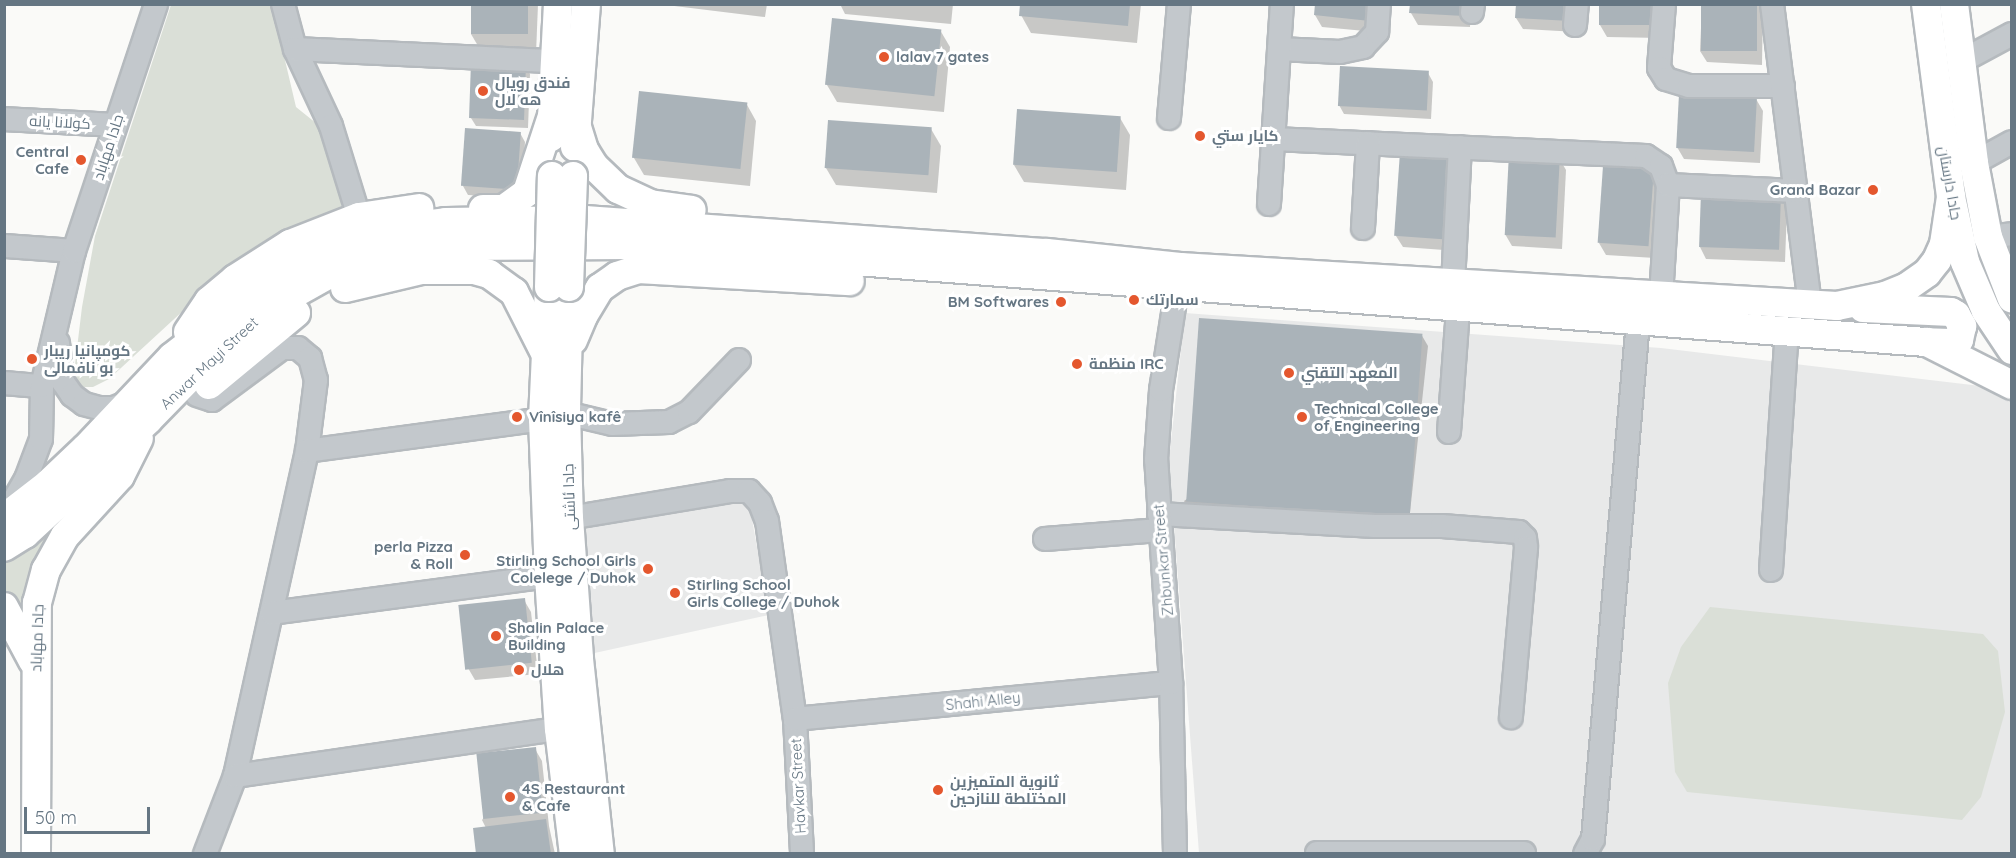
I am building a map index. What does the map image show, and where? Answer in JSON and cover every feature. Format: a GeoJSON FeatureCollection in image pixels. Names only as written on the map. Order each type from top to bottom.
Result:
{"type":"FeatureCollection","features":[{"type":"Feature","properties":{"kind":"main road"},"geometry":{"type":"LineString","coordinates":[[558,4],[554,61],[564,123],[607,180],[630,197],[675,209],[904,224],[975,235],[1047,265]]}},
{"type":"Feature","properties":{"kind":"main road"},"geometry":{"type":"LineString","coordinates":[[172,357],[209,301],[235,279],[290,244],[359,217],[408,208],[504,209],[527,192],[564,123],[586,4]]}},
{"type":"Feature","properties":{"kind":"main road","name":"جادا دارستان"},"geometry":{"type":"LineString","coordinates":[[1926,4],[1951,197],[1965,262],[1986,311],[2012,350]]}},
{"type":"Feature","properties":{"kind":"main road","name":"جادا دارستان"},"geometry":{"type":"LineString","coordinates":[[1954,4],[1974,163],[2000,236],[2012,299]]}},
{"type":"Feature","properties":{"kind":"main road","name":"جادا ئاشتی"},"geometry":{"type":"LineString","coordinates":[[564,123],[549,576],[559,729],[574,854]]}},
{"type":"Feature","properties":{"kind":"main road"},"geometry":{"type":"LineString","coordinates":[[1823,305],[1885,296],[1907,287],[1927,273],[1937,260],[1944,244],[1951,197]]}},
{"type":"Feature","properties":{"kind":"main road"},"geometry":{"type":"LineString","coordinates":[[448,234],[585,220],[1178,277],[1455,296],[1661,297],[1951,312],[1956,315],[1962,326],[1959,340],[1950,343],[1927,342],[1638,322],[1455,296]]}},
{"type":"Feature","properties":{"kind":"main road","name":"Anwar Mayi Street"},"geometry":{"type":"LineString","coordinates":[[4,547],[25,534],[147,409],[172,357],[283,271],[358,238],[448,234]]}},
{"type":"Feature","properties":{"kind":"main road","name":"Anwar Mayi Street"},"geometry":{"type":"LineString","coordinates":[[4,517],[190,377],[249,324],[300,288],[333,272],[448,234]]}},
{"type":"Feature","properties":{"kind":"main road"},"geometry":{"type":"LineString","coordinates":[[147,409],[197,395],[273,330],[303,308],[331,292],[366,281],[422,270],[474,270],[501,280],[514,292],[557,355],[600,288],[617,276],[639,269],[882,283],[971,284],[1047,265]]}},
{"type":"Feature","properties":{"kind":"main road"},"geometry":{"type":"LineString","coordinates":[[1927,342],[2012,386]]}},
{"type":"Feature","properties":{"kind":"main road","name":"جادا مهاباد"},"geometry":{"type":"LineString","coordinates":[[36,854],[37,603],[46,570],[65,536],[120,476],[147,409]]}},
{"type":"Feature","properties":{"kind":"main road","name":"جادا ئاشتی"},"geometry":{"type":"LineString","coordinates":[[555,416],[569,518],[579,659],[600,854]]}},
{"type":"Feature","properties":{"kind":"main road"},"geometry":{"type":"LineString","coordinates":[[4,607],[36,668]]}},
{"type":"Feature","properties":{"kind":"street","name":"جادا مهاباد"},"geometry":{"type":"LineString","coordinates":[[57,327],[74,250],[156,4]]}},
{"type":"Feature","properties":{"kind":"street"},"geometry":{"type":"LineString","coordinates":[[283,4],[295,49],[331,126],[359,217]]}},
{"type":"Feature","properties":{"kind":"street"},"geometry":{"type":"LineString","coordinates":[[1169,118],[1179,4]]}},
{"type":"Feature","properties":{"kind":"street"},"geometry":{"type":"LineString","coordinates":[[1269,204],[1282,4]]}},
{"type":"Feature","properties":{"kind":"street"},"geometry":{"type":"LineString","coordinates":[[1279,49],[1340,52],[1363,47],[1377,32],[1379,4]]}},
{"type":"Feature","properties":{"kind":"street"},"geometry":{"type":"LineString","coordinates":[[1664,4],[1659,68],[1666,79],[1689,86],[1782,86]]}},
{"type":"Feature","properties":{"kind":"street"},"geometry":{"type":"LineString","coordinates":[[1772,4],[1796,191],[1823,305]]}},
{"type":"Feature","properties":{"kind":"street"},"geometry":{"type":"LineString","coordinates":[[1960,62],[2012,34]]}},
{"type":"Feature","properties":{"kind":"street"},"geometry":{"type":"LineString","coordinates":[[295,49],[554,61]]}},
{"type":"Feature","properties":{"kind":"street","name":"کولانا یانه"},"geometry":{"type":"LineString","coordinates":[[4,119],[115,125]]}},
{"type":"Feature","properties":{"kind":"street"},"geometry":{"type":"LineString","coordinates":[[1273,139],[1646,156],[1661,166],[1668,185],[1661,297]]}},
{"type":"Feature","properties":{"kind":"street"},"geometry":{"type":"LineString","coordinates":[[1974,163],[2012,142]]}},
{"type":"Feature","properties":{"kind":"street"},"geometry":{"type":"LineString","coordinates":[[1363,228],[1368,143]]}},
{"type":"Feature","properties":{"kind":"street"},"geometry":{"type":"LineString","coordinates":[[1449,432],[1461,147]]}},
{"type":"Feature","properties":{"kind":"street"},"geometry":{"type":"LineString","coordinates":[[1668,185],[1796,191]]}},
{"type":"Feature","properties":{"kind":"street"},"geometry":{"type":"LineString","coordinates":[[4,246],[74,250]]}},
{"type":"Feature","properties":{"kind":"street","name":"Zhbunkar Street"},"geometry":{"type":"LineString","coordinates":[[1175,854],[1172,683],[1156,460],[1161,390],[1178,277]]}},
{"type":"Feature","properties":{"kind":"street"},"geometry":{"type":"LineString","coordinates":[[1585,854],[1593,839],[1638,322]]}},
{"type":"Feature","properties":{"kind":"street"},"geometry":{"type":"LineString","coordinates":[[57,327],[63,382],[72,395],[84,404],[99,408],[147,409]]}},
{"type":"Feature","properties":{"kind":"street"},"geometry":{"type":"LineString","coordinates":[[4,517],[26,479],[41,439],[42,386],[57,327]]}},
{"type":"Feature","properties":{"kind":"street"},"geometry":{"type":"LineString","coordinates":[[1771,570],[1787,332]]}},
{"type":"Feature","properties":{"kind":"street"},"geometry":{"type":"LineString","coordinates":[[197,395],[212,400],[282,348],[298,348],[310,358],[316,380],[307,451],[235,776],[204,854]]}},
{"type":"Feature","properties":{"kind":"street"},"geometry":{"type":"LineString","coordinates":[[307,451],[555,416],[612,424],[669,422],[689,412],[739,360]]}},
{"type":"Feature","properties":{"kind":"street"},"geometry":{"type":"LineString","coordinates":[[4,383],[42,386]]}},
{"type":"Feature","properties":{"kind":"street","name":"Havkar Street"},"geometry":{"type":"LineString","coordinates":[[569,518],[730,490],[749,491],[760,503],[766,521],[795,719],[802,854]]}},
{"type":"Feature","properties":{"kind":"street"},"geometry":{"type":"LineString","coordinates":[[1045,539],[1159,522],[1442,526],[1519,532],[1525,538],[1526,548],[1511,717]]}},
{"type":"Feature","properties":{"kind":"street"},"geometry":{"type":"LineString","coordinates":[[272,612],[549,576]]}},
{"type":"Feature","properties":{"kind":"street","name":"Shahi Alley"},"geometry":{"type":"LineString","coordinates":[[795,719],[1172,683]]}},
{"type":"Feature","properties":{"kind":"street"},"geometry":{"type":"LineString","coordinates":[[235,776],[559,729]]}},
{"type":"Feature","properties":{"kind":"street"},"geometry":{"type":"LineString","coordinates":[[1317,853],[1524,853]]}},
{"type":"Feature","properties":{"kind":"shaded area"},"geometry":{"type":"Polygon","coordinates":[[[171,5],[272,5],[296,107],[332,136],[347,197],[340,208],[259,246],[223,274],[109,379],[93,387],[84,387],[77,383],[74,373],[82,307],[95,236],[171,5]]]}},
{"type":"Feature","properties":{"kind":"shaded area"},"geometry":{"type":"Polygon","coordinates":[[[1185,313],[1661,348],[1989,387],[2011,400],[2011,853],[1199,853],[1169,460],[1185,313]]]}},
{"type":"Feature","properties":{"kind":"shaded area"},"geometry":{"type":"Polygon","coordinates":[[[116,468],[54,536],[18,615],[5,597],[4,559],[116,468]]]}},
{"type":"Feature","properties":{"kind":"shaded area","name":"Stirling School Girls College / Duhok"},"geometry":{"type":"Polygon","coordinates":[[[749,502],[769,615],[590,654],[584,525],[749,502]]]}},
{"type":"Feature","properties":{"kind":"shaded area"},"geometry":{"type":"Polygon","coordinates":[[[1710,607],[1983,634],[1998,651],[2005,712],[1981,797],[1962,820],[1687,792],[1675,772],[1668,683],[1681,647],[1710,607]]]}},
{"type":"Feature","properties":{"kind":"building"},"geometry":{"type":"Polygon","coordinates":[[[471,4],[528,4],[528,34],[471,34],[471,4]]]}},
{"type":"Feature","properties":{"kind":"building","name":"lalav 7 gates"},"geometry":{"type":"Polygon","coordinates":[[[1020,4],[1130,4],[1128,26],[1019,16],[1020,4]]]}},
{"type":"Feature","properties":{"kind":"building"},"geometry":{"type":"Polygon","coordinates":[[[1315,4],[1371,4],[1370,21],[1314,15],[1315,4]]]}},
{"type":"Feature","properties":{"kind":"building"},"geometry":{"type":"Polygon","coordinates":[[[1410,4],[1465,4],[1464,16],[1409,13],[1410,4]]]}},
{"type":"Feature","properties":{"kind":"building"},"geometry":{"type":"Polygon","coordinates":[[[1516,4],[1571,4],[1571,21],[1515,18],[1516,4]]]}},
{"type":"Feature","properties":{"kind":"building"},"geometry":{"type":"Polygon","coordinates":[[[1599,4],[1656,4],[1656,25],[1599,25],[1599,4]]]}},
{"type":"Feature","properties":{"kind":"building"},"geometry":{"type":"Polygon","coordinates":[[[1701,4],[1757,4],[1757,51],[1701,51],[1701,4]]]}},
{"type":"Feature","properties":{"kind":"building","name":"lalav 7 gates"},"geometry":{"type":"Polygon","coordinates":[[[832,18],[941,29],[934,96],[825,85],[832,18]]]}},
{"type":"Feature","properties":{"kind":"building"},"geometry":{"type":"Polygon","coordinates":[[[471,62],[526,64],[524,120],[469,118],[471,62]]]}},
{"type":"Feature","properties":{"kind":"building"},"geometry":{"type":"Polygon","coordinates":[[[1340,66],[1429,71],[1427,111],[1338,106],[1340,66]]]}},
{"type":"Feature","properties":{"kind":"building"},"geometry":{"type":"Polygon","coordinates":[[[639,91],[747,102],[740,169],[632,158],[639,91]]]}},
{"type":"Feature","properties":{"kind":"building"},"geometry":{"type":"Polygon","coordinates":[[[1679,94],[1757,98],[1754,152],[1676,148],[1679,94]]]}},
{"type":"Feature","properties":{"kind":"building"},"geometry":{"type":"Polygon","coordinates":[[[1017,109],[1121,116],[1117,172],[1013,165],[1017,109]]]}},
{"type":"Feature","properties":{"kind":"building"},"geometry":{"type":"Polygon","coordinates":[[[828,120],[932,127],[928,175],[825,168],[828,120]]]}},
{"type":"Feature","properties":{"kind":"building"},"geometry":{"type":"Polygon","coordinates":[[[465,128],[521,132],[517,190],[461,186],[465,128]]]}},
{"type":"Feature","properties":{"kind":"building"},"geometry":{"type":"Polygon","coordinates":[[[1400,152],[1456,156],[1450,240],[1394,236],[1400,152]]]}},
{"type":"Feature","properties":{"kind":"building"},"geometry":{"type":"Polygon","coordinates":[[[1509,153],[1560,156],[1556,238],[1505,235],[1509,153]]]}},
{"type":"Feature","properties":{"kind":"building"},"geometry":{"type":"Polygon","coordinates":[[[1603,166],[1654,170],[1649,246],[1598,243],[1603,166]]]}},
{"type":"Feature","properties":{"kind":"building"},"geometry":{"type":"Polygon","coordinates":[[[1701,192],[1781,195],[1779,250],[1699,247],[1701,192]]]}},
{"type":"Feature","properties":{"kind":"building","name":"Technical College of Engineering"},"geometry":{"type":"Polygon","coordinates":[[[1199,318],[1422,334],[1410,517],[1186,502],[1199,318]]]}},
{"type":"Feature","properties":{"kind":"building","name":"Shalin Palace Building"},"geometry":{"type":"Polygon","coordinates":[[[525,598],[532,663],[465,670],[458,605],[525,598]]]}},
{"type":"Feature","properties":{"kind":"building","name":"4S Restaurant & Cafe"},"geometry":{"type":"Polygon","coordinates":[[[536,747],[543,813],[483,819],[476,753],[536,747]]]}},
{"type":"Feature","properties":{"kind":"building"},"geometry":{"type":"Polygon","coordinates":[[[546,819],[551,854],[476,854],[473,828],[546,819]]]}},
{"type":"Feature","properties":{"kind":"place","name":"lalav 7 gates"},"geometry":{"type":"Point","coordinates":[884,57]}},
{"type":"Feature","properties":{"kind":"place","name":"فندق رويال هه لال"},"geometry":{"type":"Point","coordinates":[483,91]}},
{"type":"Feature","properties":{"kind":"place","name":"كايار ستي"},"geometry":{"type":"Point","coordinates":[1200,136]}},
{"type":"Feature","properties":{"kind":"place","name":"Central Cafe"},"geometry":{"type":"Point","coordinates":[81,160]}},
{"type":"Feature","properties":{"kind":"place","name":"Grand Bazar"},"geometry":{"type":"Point","coordinates":[1873,190]}},
{"type":"Feature","properties":{"kind":"place","name":"سمارتك"},"geometry":{"type":"Point","coordinates":[1134,300]}},
{"type":"Feature","properties":{"kind":"place","name":"BM Softwares"},"geometry":{"type":"Point","coordinates":[1061,302]}},
{"type":"Feature","properties":{"kind":"place","name":"كومپانيا ريبار بو نافمالى"},"geometry":{"type":"Point","coordinates":[32,359]}},
{"type":"Feature","properties":{"kind":"place","name":"منظمة IRC"},"geometry":{"type":"Point","coordinates":[1077,364]}},
{"type":"Feature","properties":{"kind":"place","name":"المعهد التقني"},"geometry":{"type":"Point","coordinates":[1289,373]}},
{"type":"Feature","properties":{"kind":"place","name":"Vînîsiya kafê"},"geometry":{"type":"Point","coordinates":[517,417]}},
{"type":"Feature","properties":{"kind":"place","name":"Technical College of Engineering"},"geometry":{"type":"Point","coordinates":[1302,417]}},
{"type":"Feature","properties":{"kind":"place","name":"perla Pizza & Roll"},"geometry":{"type":"Point","coordinates":[465,555]}},
{"type":"Feature","properties":{"kind":"place","name":"Stirling School Girls Colelege / Duhok"},"geometry":{"type":"Point","coordinates":[648,569]}},
{"type":"Feature","properties":{"kind":"place","name":"Stirling School Girls College / Duhok"},"geometry":{"type":"Point","coordinates":[675,593]}},
{"type":"Feature","properties":{"kind":"place","name":"Shalin Palace Building"},"geometry":{"type":"Point","coordinates":[496,636]}},
{"type":"Feature","properties":{"kind":"place","name":"هلال"},"geometry":{"type":"Point","coordinates":[519,670]}},
{"type":"Feature","properties":{"kind":"place","name":"ثانوية المتميزين المختلطة للنازحين"},"geometry":{"type":"Point","coordinates":[938,790]}},
{"type":"Feature","properties":{"kind":"place","name":"4S Restaurant & Cafe"},"geometry":{"type":"Point","coordinates":[510,797]}}]}
